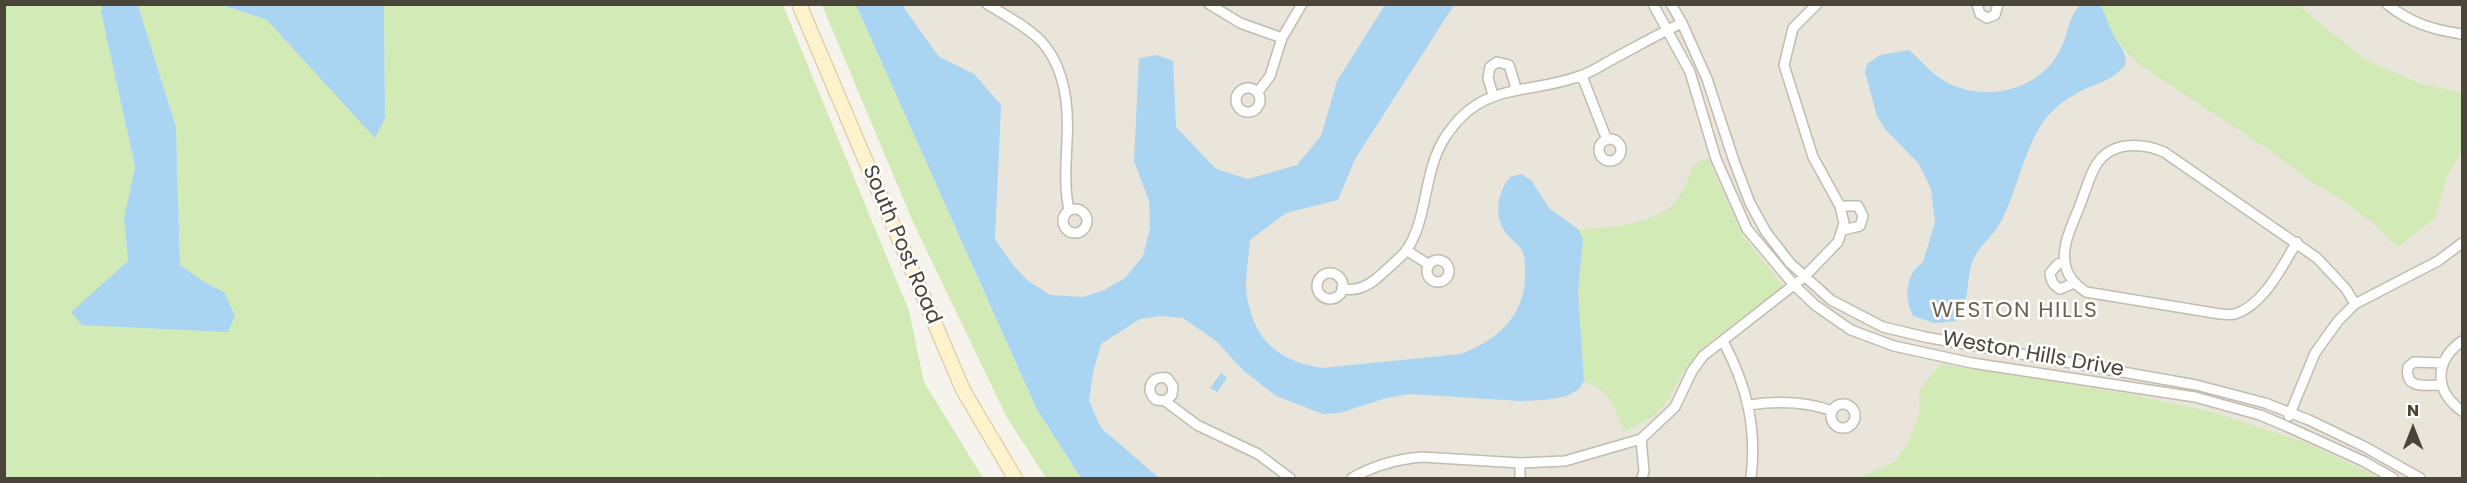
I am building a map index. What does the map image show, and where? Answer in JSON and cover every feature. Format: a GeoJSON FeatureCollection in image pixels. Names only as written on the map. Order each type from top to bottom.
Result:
{"type":"FeatureCollection","features":[{"type":"Feature","properties":{"kind":"street","name":"South Post Road"},"geometry":{"type":"LineString","coordinates":[[799,4],[963,390],[1015,478]]}},
{"type":"Feature","properties":{"kind":"street"},"geometry":{"type":"LineString","coordinates":[[987,4],[1020,25],[1041,42],[1055,64],[1064,87],[1069,113],[1065,192],[1068,210]]}},
{"type":"Feature","properties":{"kind":"street"},"geometry":{"type":"LineString","coordinates":[[1209,4],[1240,23],[1282,38]]}},
{"type":"Feature","properties":{"kind":"street"},"geometry":{"type":"LineString","coordinates":[[1258,92],[1270,76],[1282,38],[1302,4]]}},
{"type":"Feature","properties":{"kind":"street","name":"Weston Hills Drive"},"geometry":{"type":"LineString","coordinates":[[1653,4],[1690,72],[1716,159],[1728,191],[1747,229],[1794,285],[1815,305],[1851,330],[1894,346],[1972,363],[2195,397],[2260,415],[2363,461],[2393,478]]}},
{"type":"Feature","properties":{"kind":"street","name":"Weston Hills Drive"},"geometry":{"type":"LineString","coordinates":[[1671,4],[1707,79],[1750,203],[1766,232],[1804,277],[1831,300],[1883,327],[1925,337],[2196,385],[2265,403],[2365,447],[2420,478]]}},
{"type":"Feature","properties":{"kind":"street"},"geometry":{"type":"LineString","coordinates":[[1352,478],[1381,465],[1422,457],[1520,463],[1565,461],[1641,439],[1674,407],[1692,371],[1703,356],[1804,277],[1838,242],[1843,230],[1840,206],[1813,157],[1784,65],[1793,28],[1817,4]]}},
{"type":"Feature","properties":{"kind":"street"},"geometry":{"type":"LineString","coordinates":[[1977,4],[1980,14],[1987,18],[1995,15],[1998,4]]}},
{"type":"Feature","properties":{"kind":"street"},"geometry":{"type":"LineString","coordinates":[[2387,4],[2410,20],[2435,30],[2463,34]]}},
{"type":"Feature","properties":{"kind":"street"},"geometry":{"type":"LineString","coordinates":[[1342,288],[1350,291],[1369,285],[1406,250],[1417,226],[1431,166],[1445,139],[1463,116],[1484,99],[1516,88],[1550,84],[1582,76],[1682,23]]}},
{"type":"Feature","properties":{"kind":"street"},"geometry":{"type":"LineString","coordinates":[[1493,95],[1488,72],[1490,67],[1497,62],[1509,65],[1516,88]]}},
{"type":"Feature","properties":{"kind":"street"},"geometry":{"type":"LineString","coordinates":[[1582,76],[1606,140]]}},
{"type":"Feature","properties":{"kind":"street"},"geometry":{"type":"LineString","coordinates":[[2297,242],[2263,292],[2251,304],[2235,314],[2220,314],[2086,292],[2074,284],[2066,269],[2064,255],[2068,237],[2095,166],[2104,155],[2118,148],[2132,144],[2149,145],[2164,152],[2297,242],[2334,275],[2355,304]]}},
{"type":"Feature","properties":{"kind":"street"},"geometry":{"type":"LineString","coordinates":[[1840,206],[1858,206],[1863,216],[1860,226],[1843,230]]}},
{"type":"Feature","properties":{"kind":"street"},"geometry":{"type":"LineString","coordinates":[[2286,426],[2289,412],[2315,353],[2326,336],[2355,304],[2438,261],[2463,243]]}},
{"type":"Feature","properties":{"kind":"street"},"geometry":{"type":"LineString","coordinates":[[1406,250],[1428,264]]}},
{"type":"Feature","properties":{"kind":"street"},"geometry":{"type":"LineString","coordinates":[[2065,261],[2058,264],[2050,273],[2051,280],[2054,286],[2060,289],[2074,284]]}},
{"type":"Feature","properties":{"kind":"street"},"geometry":{"type":"LineString","coordinates":[[1723,341],[1749,405],[1754,449],[1751,478]]}},
{"type":"Feature","properties":{"kind":"street"},"geometry":{"type":"LineString","coordinates":[[2463,341],[2454,347],[2443,363],[2442,386],[2451,403],[2463,411]]}},
{"type":"Feature","properties":{"kind":"street"},"geometry":{"type":"LineString","coordinates":[[2442,386],[2415,385],[2409,381],[2407,374],[2408,367],[2414,362],[2443,363]]}},
{"type":"Feature","properties":{"kind":"street"},"geometry":{"type":"LineString","coordinates":[[1165,401],[1179,414],[1258,454],[1290,478]]}},
{"type":"Feature","properties":{"kind":"street"},"geometry":{"type":"LineString","coordinates":[[1749,405],[1778,401],[1822,407],[1832,411]]}},
{"type":"Feature","properties":{"kind":"street"},"geometry":{"type":"LineString","coordinates":[[1641,439],[1644,471],[1642,478]]}},
{"type":"Feature","properties":{"kind":"street"},"geometry":{"type":"LineString","coordinates":[[1520,463],[1520,478]]}},
{"type":"Feature","properties":{"kind":"shaded area","name":"WESTON HILLS"},"geometry":{"type":"Polygon","coordinates":[[[856,5],[2462,5],[2462,478],[1081,478],[856,5]]]}},
{"type":"Feature","properties":{"kind":"green space"},"geometry":{"type":"Polygon","coordinates":[[[4,5],[102,5],[101,12],[135,167],[124,218],[128,261],[72,312],[224,292],[204,282],[180,265],[176,127],[138,5],[222,5],[267,20],[309,64],[385,118],[384,5],[783,5],[909,311],[924,382],[983,478],[378,478],[378,469],[377,478],[5,478],[4,5]]]}},
{"type":"Feature","properties":{"kind":"green space"},"geometry":{"type":"Polygon","coordinates":[[[822,5],[856,5],[1037,410],[1081,478],[1046,478],[1006,416],[913,222],[822,5]]]}},
{"type":"Feature","properties":{"kind":"green space"},"geometry":{"type":"Polygon","coordinates":[[[2099,5],[2298,5],[2364,59],[2418,83],[2462,93],[2462,150],[2447,177],[2435,218],[2397,248],[2373,223],[2342,200],[2310,181],[2278,156],[2142,66],[2126,52],[2099,5]]]}},
{"type":"Feature","properties":{"kind":"green space"},"geometry":{"type":"Polygon","coordinates":[[[1708,158],[1742,235],[1783,286],[1703,347],[1681,375],[1668,400],[1654,416],[1624,432],[1611,400],[1601,389],[1584,381],[1578,292],[1583,240],[1579,230],[1621,226],[1649,219],[1661,213],[1681,194],[1694,164],[1708,158]]]}},
{"type":"Feature","properties":{"kind":"green space"},"geometry":{"type":"Polygon","coordinates":[[[1941,364],[2130,394],[2215,413],[2307,443],[2380,478],[1859,478],[1896,461],[1907,444],[1919,416],[1920,389],[1941,364]]]}},
{"type":"Feature","properties":{"kind":"water"},"geometry":{"type":"Polygon","coordinates":[[[2081,4],[2100,5],[2123,50],[2126,64],[2109,79],[2063,102],[2048,115],[2041,125],[2034,137],[2000,223],[1973,260],[1964,307],[1956,321],[1934,323],[1913,316],[1907,294],[1913,273],[1923,262],[1935,222],[1931,189],[1919,164],[1885,129],[1877,116],[1865,72],[1867,64],[1880,55],[1909,50],[1942,80],[1962,89],[1978,92],[2009,90],[2037,77],[2048,67],[2058,54],[2073,15],[2081,4]]]}},
{"type":"Feature","properties":{"kind":"water"},"geometry":{"type":"Polygon","coordinates":[[[102,5],[138,5],[176,127],[180,265],[204,282],[224,292],[235,316],[228,332],[82,325],[71,312],[128,261],[124,218],[135,167],[101,12],[102,5]]]}},
{"type":"Feature","properties":{"kind":"water"},"geometry":{"type":"Polygon","coordinates":[[[222,5],[384,5],[385,118],[375,138],[267,20],[222,5]]]}},
{"type":"Feature","properties":{"kind":"water"},"geometry":{"type":"Polygon","coordinates":[[[856,5],[902,5],[939,57],[974,74],[1001,105],[995,239],[1012,264],[1027,280],[1050,295],[1083,297],[1104,290],[1125,278],[1143,256],[1150,228],[1149,201],[1134,161],[1139,58],[1157,55],[1173,61],[1176,127],[1216,169],[1248,179],[1297,165],[1321,136],[1337,81],[1385,5],[1454,5],[1355,159],[1338,200],[1286,213],[1250,240],[1246,283],[1251,313],[1256,326],[1271,347],[1293,360],[1322,368],[1461,354],[1474,348],[1497,334],[1507,324],[1515,314],[1524,288],[1524,256],[1521,248],[1509,237],[1500,223],[1498,207],[1505,184],[1510,177],[1521,174],[1531,180],[1549,208],[1579,230],[1583,240],[1578,292],[1584,381],[1578,390],[1567,396],[1545,400],[1520,401],[1410,394],[1386,398],[1340,413],[1323,414],[1276,396],[1244,371],[1216,341],[1183,318],[1161,316],[1140,319],[1101,344],[1093,372],[1089,401],[1101,428],[1159,478],[1081,478],[1037,410],[856,5]]]}},
{"type":"Feature","properties":{"kind":"water"},"geometry":{"type":"Polygon","coordinates":[[[1221,373],[1227,378],[1217,392],[1210,388],[1221,373]]]}},
{"type":"Feature","properties":{"kind":"district","name":"WESTON HILLS"},"geometry":{"type":"Point","coordinates":[2015,311]}}]}
